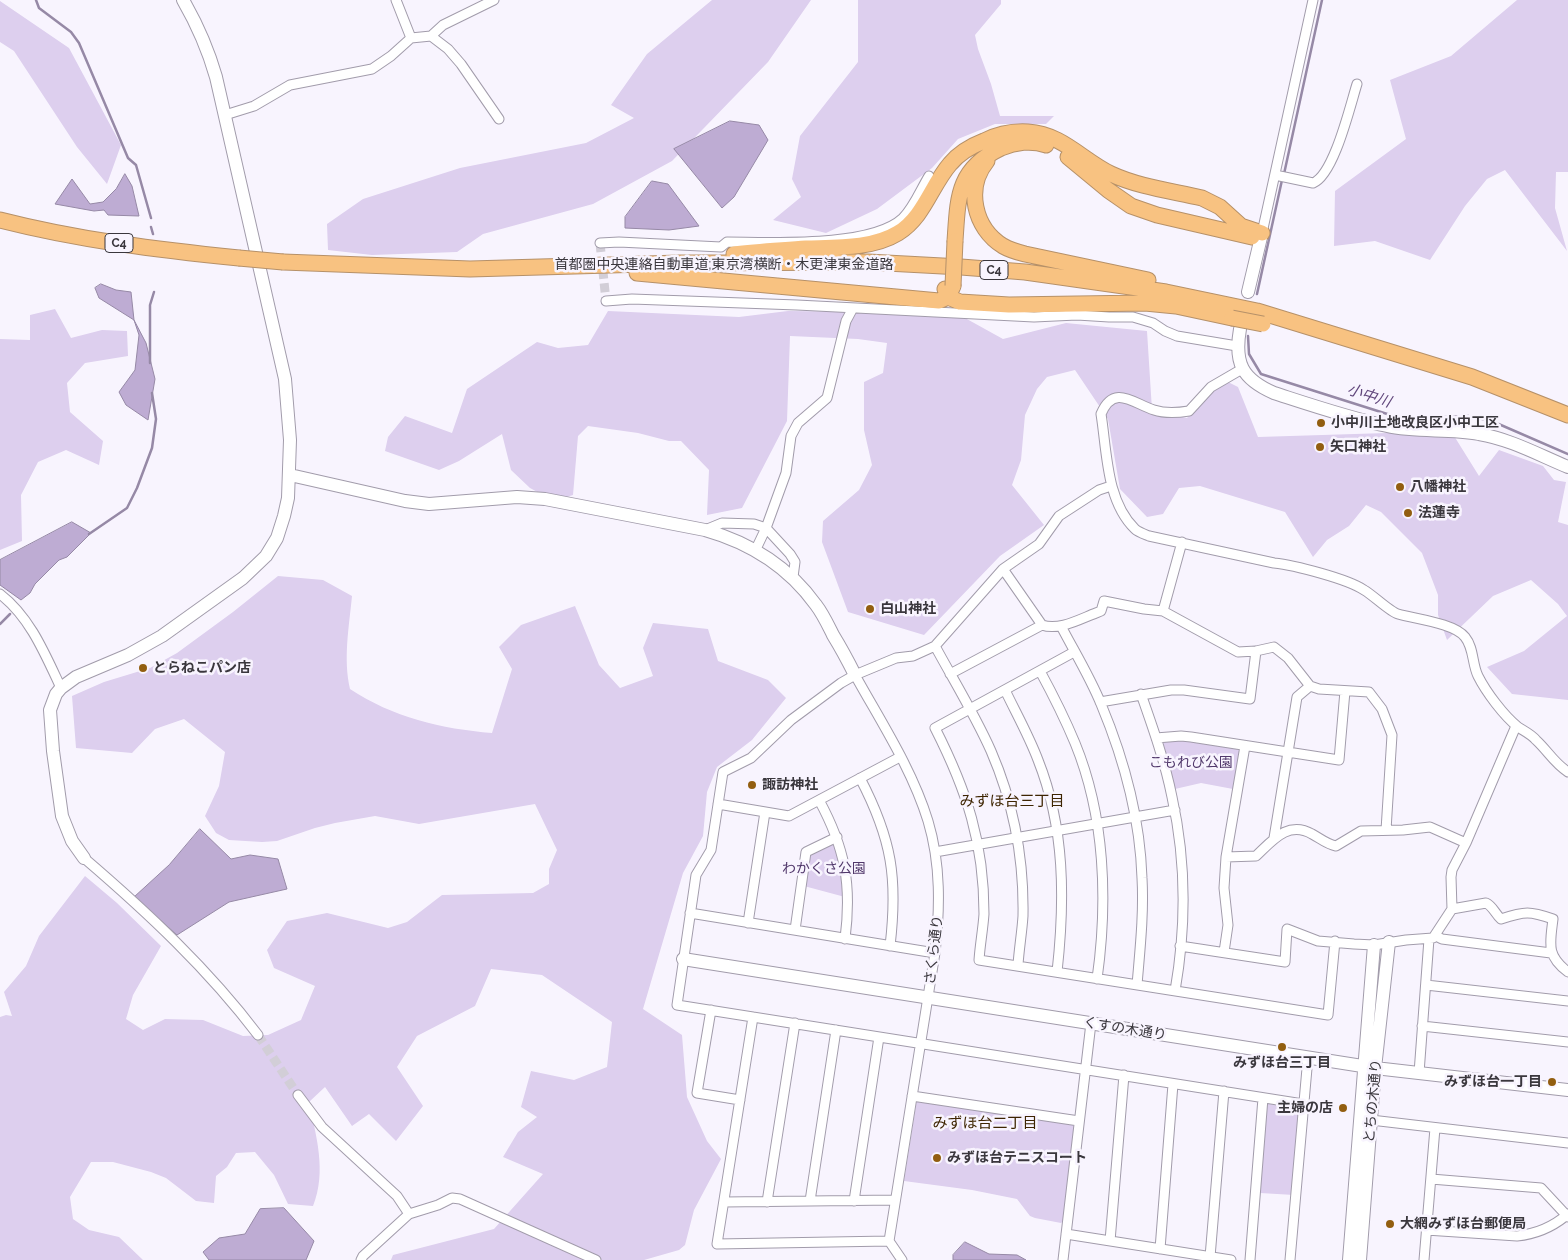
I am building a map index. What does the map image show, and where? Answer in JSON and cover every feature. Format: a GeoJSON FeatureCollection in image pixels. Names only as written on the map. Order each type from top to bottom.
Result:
{"type":"FeatureCollection","features":[{"type":"Feature","properties":{"kind":"highway"},"geometry":{"type":"LineString","coordinates":[[470,269],[519,272],[649,274],[939,301],[948,289],[951,241],[959,197],[966,176],[994,144],[1014,132],[1040,133],[1052,137],[1109,173],[1134,183],[1202,198],[1220,207],[1241,226],[1261,236]]}},
{"type":"Feature","properties":{"kind":"highway"},"geometry":{"type":"LineString","coordinates":[[680,259],[853,245],[885,238],[898,233],[909,224],[919,213],[942,174],[956,157],[967,149],[1019,142],[1042,144],[1063,153],[1108,190],[1131,206],[1157,215],[1261,236]]}},
{"type":"Feature","properties":{"kind":"highway"},"geometry":{"type":"LineString","coordinates":[[994,144],[980,173],[975,194],[975,205],[982,225],[1003,246],[1025,254],[1215,293],[1259,305]]}},
{"type":"Feature","properties":{"kind":"highway","name":"首都圏中央連絡自動車道;東京湾横断・木更津東金道路"},"geometry":{"type":"LineString","coordinates":[[0,220],[95,239],[175,251],[283,262],[470,269],[680,263],[868,262],[1025,272],[1166,292],[1257,311],[1472,377],[1568,415]]}},
{"type":"Feature","properties":{"kind":"highway","name":"首都圏中央連絡自動車道;東京湾横断・木更津東金道路"},"geometry":{"type":"LineString","coordinates":[[400,267],[680,259],[868,258],[1026,267],[1094,276],[1259,305],[1450,363],[1503,382],[1568,409]]}},
{"type":"Feature","properties":{"kind":"highway"},"geometry":{"type":"LineString","coordinates":[[948,289],[960,302],[1009,305],[1145,303],[1176,306],[1236,323],[1262,324],[1361,342]]}},
{"type":"Feature","properties":{"kind":"street"},"geometry":{"type":"LineString","coordinates":[[183,0],[197,24],[208,49],[216,77],[285,379],[289,420],[290,475],[284,516],[277,538],[266,556],[226,592],[162,636],[128,655],[76,677],[56,694],[50,710],[54,760],[62,816],[72,841],[84,858],[151,918],[240,1011],[258,1035]]}},
{"type":"Feature","properties":{"kind":"street"},"geometry":{"type":"LineString","coordinates":[[396,0],[411,38]]}},
{"type":"Feature","properties":{"kind":"street"},"geometry":{"type":"LineString","coordinates":[[225,115],[254,106],[290,85],[372,69],[391,56],[411,38],[430,36],[443,25],[494,0]]}},
{"type":"Feature","properties":{"kind":"street"},"geometry":{"type":"LineString","coordinates":[[1248,292],[1261,236],[1280,176],[1313,0]]}},
{"type":"Feature","properties":{"kind":"street"},"geometry":{"type":"LineString","coordinates":[[430,36],[448,49],[461,64],[499,119]]}},
{"type":"Feature","properties":{"kind":"street"},"geometry":{"type":"LineString","coordinates":[[1280,176],[1313,183],[1320,179],[1331,164],[1357,84]]}},
{"type":"Feature","properties":{"kind":"street"},"geometry":{"type":"LineString","coordinates":[[600,243],[619,242],[720,247],[727,242],[784,242],[860,237],[886,229],[903,218],[929,176]]}},
{"type":"Feature","properties":{"kind":"street"},"geometry":{"type":"LineString","coordinates":[[606,301],[632,299],[1034,317],[1077,315],[1133,317],[1153,323],[1177,336],[1237,346]]}},
{"type":"Feature","properties":{"kind":"street"},"geometry":{"type":"LineString","coordinates":[[756,549],[766,528],[786,473],[791,436],[798,423],[827,398],[846,321],[854,308]]}},
{"type":"Feature","properties":{"kind":"street"},"geometry":{"type":"LineString","coordinates":[[1236,323],[1239,362],[1250,379],[1261,387],[1298,401],[1388,427],[1461,431],[1480,434],[1519,446],[1568,468]]}},
{"type":"Feature","properties":{"kind":"street"},"geometry":{"type":"LineString","coordinates":[[1242,369],[1211,387],[1189,411],[1165,413],[1152,410],[1123,397],[1115,398],[1104,406],[1102,414],[1111,486],[1124,514],[1135,530],[1149,536],[1286,564],[1351,583],[1363,588],[1395,614],[1420,619],[1465,636],[1471,646],[1474,668],[1479,679],[1495,701],[1516,726],[1536,739],[1554,761],[1568,772]]}},
{"type":"Feature","properties":{"kind":"street"},"geometry":{"type":"LineString","coordinates":[[290,475],[405,501],[430,504],[517,496],[544,499],[723,535],[756,549],[793,576],[817,606],[855,675]]}},
{"type":"Feature","properties":{"kind":"street"},"geometry":{"type":"LineString","coordinates":[[1111,486],[1099,490],[1059,516],[1040,544],[1003,568],[935,646],[913,656],[896,658],[841,683],[791,720],[751,758],[723,772],[711,850],[696,875],[677,1005],[1303,1104]]}},
{"type":"Feature","properties":{"kind":"street"},"geometry":{"type":"LineString","coordinates":[[705,530],[722,523],[754,524],[766,528],[795,562],[793,576]]}},
{"type":"Feature","properties":{"kind":"street"},"geometry":{"type":"LineString","coordinates":[[1163,611],[1182,542]]}},
{"type":"Feature","properties":{"kind":"street"},"geometry":{"type":"LineString","coordinates":[[1003,568],[1042,625],[1047,627],[1060,626],[1101,611],[1104,601],[1163,611],[1238,652],[1256,652],[1274,647],[1288,658],[1310,686],[1319,689],[1369,692],[1382,709],[1392,735],[1386,830]]}},
{"type":"Feature","properties":{"kind":"street"},"geometry":{"type":"LineString","coordinates":[[0,594],[17,611],[36,636],[61,688]]}},
{"type":"Feature","properties":{"kind":"street"},"geometry":{"type":"LineString","coordinates":[[950,674],[1042,625]]}},
{"type":"Feature","properties":{"kind":"street"},"geometry":{"type":"LineString","coordinates":[[1060,626],[1100,702],[1122,763],[1135,818],[1141,854],[1142,879],[1142,938],[1137,985]]}},
{"type":"Feature","properties":{"kind":"street"},"geometry":{"type":"LineString","coordinates":[[935,646],[990,750],[1005,786],[1018,838],[1022,870],[1023,917],[1018,965]]}},
{"type":"Feature","properties":{"kind":"street"},"geometry":{"type":"LineString","coordinates":[[1074,652],[935,728],[955,767],[970,809],[978,845],[983,880],[984,916],[979,960],[1328,1015],[1335,941]]}},
{"type":"Feature","properties":{"kind":"street"},"geometry":{"type":"LineString","coordinates":[[1100,702],[1171,690],[1250,699],[1256,652]]}},
{"type":"Feature","properties":{"kind":"street"},"geometry":{"type":"LineString","coordinates":[[1040,671],[1075,743],[1085,772],[1097,824],[1103,921],[1097,979]]}},
{"type":"Feature","properties":{"kind":"street","name":"さくら通り"},"geometry":{"type":"LineString","coordinates":[[855,675],[900,757],[923,807],[935,852],[939,886],[939,920],[935,953],[889,1241]]}},
{"type":"Feature","properties":{"kind":"street"},"geometry":{"type":"LineString","coordinates":[[1274,838],[1297,697],[1310,686]]}},
{"type":"Feature","properties":{"kind":"street"},"geometry":{"type":"LineString","coordinates":[[1005,690],[1039,761],[1053,809],[1061,860],[1063,901],[1057,972]]}},
{"type":"Feature","properties":{"kind":"street"},"geometry":{"type":"LineString","coordinates":[[1156,738],[1182,736],[1339,760],[1345,691]]}},
{"type":"Feature","properties":{"kind":"street"},"geometry":{"type":"LineString","coordinates":[[1141,694],[1165,767],[1175,810],[1179,839],[1183,889],[1175,991]]}},
{"type":"Feature","properties":{"kind":"street"},"geometry":{"type":"LineString","coordinates":[[1418,1073],[1426,985],[1433,938],[1452,909],[1451,877],[1516,726]]}},
{"type":"Feature","properties":{"kind":"street"},"geometry":{"type":"LineString","coordinates":[[1224,952],[1228,925],[1224,888],[1226,857],[1245,746]]}},
{"type":"Feature","properties":{"kind":"street"},"geometry":{"type":"LineString","coordinates":[[718,804],[789,816],[900,757]]}},
{"type":"Feature","properties":{"kind":"street"},"geometry":{"type":"LineString","coordinates":[[860,778],[883,828],[890,856],[894,896],[890,946]]}},
{"type":"Feature","properties":{"kind":"street"},"geometry":{"type":"LineString","coordinates":[[819,800],[830,820],[843,856],[847,879],[848,904],[845,938]]}},
{"type":"Feature","properties":{"kind":"street"},"geometry":{"type":"LineString","coordinates":[[935,852],[1175,810]]}},
{"type":"Feature","properties":{"kind":"street"},"geometry":{"type":"LineString","coordinates":[[748,923],[765,812]]}},
{"type":"Feature","properties":{"kind":"street"},"geometry":{"type":"LineString","coordinates":[[1226,857],[1256,856],[1274,838],[1286,830],[1294,829],[1310,832],[1328,845],[1336,846],[1361,831],[1430,827],[1466,843]]}},
{"type":"Feature","properties":{"kind":"street"},"geometry":{"type":"LineString","coordinates":[[794,930],[806,852],[837,837]]}},
{"type":"Feature","properties":{"kind":"street"},"geometry":{"type":"LineString","coordinates":[[1452,909],[1486,903],[1491,905],[1497,916],[1501,919],[1521,912],[1534,912],[1554,919],[1550,944],[1552,953],[1557,963],[1568,972]]}},
{"type":"Feature","properties":{"kind":"street"},"geometry":{"type":"LineString","coordinates":[[690,913],[935,953]]}},
{"type":"Feature","properties":{"kind":"street"},"geometry":{"type":"LineString","coordinates":[[1180,946],[1285,962],[1287,929],[1318,940],[1374,944],[1433,938],[1552,953]]}},
{"type":"Feature","properties":{"kind":"street","name":"とちの木通り"},"geometry":{"type":"LineString","coordinates":[[1349,1260],[1370,1068],[1389,942]]}},
{"type":"Feature","properties":{"kind":"street","name":"とちの木通り"},"geometry":{"type":"LineString","coordinates":[[1360,1260],[1371,1120],[1370,1068],[1374,944]]}},
{"type":"Feature","properties":{"kind":"street","name":"くすの木通り"},"geometry":{"type":"LineString","coordinates":[[683,959],[1370,1068],[1568,1090]]}},
{"type":"Feature","properties":{"kind":"street"},"geometry":{"type":"LineString","coordinates":[[1426,985],[1568,1001]]}},
{"type":"Feature","properties":{"kind":"street"},"geometry":{"type":"LineString","coordinates":[[711,1010],[696,1093],[740,1100]]}},
{"type":"Feature","properties":{"kind":"street"},"geometry":{"type":"LineString","coordinates":[[753,1017],[717,1244],[889,1241],[902,1260]]}},
{"type":"Feature","properties":{"kind":"street"},"geometry":{"type":"LineString","coordinates":[[1063,1260],[1091,1023]]}},
{"type":"Feature","properties":{"kind":"street"},"geometry":{"type":"LineString","coordinates":[[767,1202],[796,1024]]}},
{"type":"Feature","properties":{"kind":"street"},"geometry":{"type":"LineString","coordinates":[[1422,1026],[1568,1042]]}},
{"type":"Feature","properties":{"kind":"street"},"geometry":{"type":"LineString","coordinates":[[810,1201],[836,1030]]}},
{"type":"Feature","properties":{"kind":"street"},"geometry":{"type":"LineString","coordinates":[[854,1201],[879,1037]]}},
{"type":"Feature","properties":{"kind":"street"},"geometry":{"type":"LineString","coordinates":[[1290,1260],[1308,1058]]}},
{"type":"Feature","properties":{"kind":"street"},"geometry":{"type":"LineString","coordinates":[[1110,1241],[1124,1075]]}},
{"type":"Feature","properties":{"kind":"street"},"geometry":{"type":"LineString","coordinates":[[1160,1249],[1173,1084]]}},
{"type":"Feature","properties":{"kind":"street"},"geometry":{"type":"LineString","coordinates":[[1210,1257],[1224,1091]]}},
{"type":"Feature","properties":{"kind":"street"},"geometry":{"type":"LineString","coordinates":[[298,1095],[322,1127],[397,1196],[409,1214]]}},
{"type":"Feature","properties":{"kind":"street"},"geometry":{"type":"LineString","coordinates":[[912,1096],[1079,1121]]}},
{"type":"Feature","properties":{"kind":"street"},"geometry":{"type":"LineString","coordinates":[[1250,1260],[1263,1098]]}},
{"type":"Feature","properties":{"kind":"street"},"geometry":{"type":"LineString","coordinates":[[1371,1120],[1568,1143]]}},
{"type":"Feature","properties":{"kind":"street"},"geometry":{"type":"LineString","coordinates":[[1424,1260],[1435,1128]]}},
{"type":"Feature","properties":{"kind":"street"},"geometry":{"type":"LineString","coordinates":[[1426,1230],[1517,1236],[1556,1225],[1568,1215],[1541,1188],[1431,1179]]}},
{"type":"Feature","properties":{"kind":"street"},"geometry":{"type":"LineString","coordinates":[[361,1260],[363,1256],[409,1214],[438,1205],[452,1198],[460,1199],[596,1260]]}},
{"type":"Feature","properties":{"kind":"street"},"geometry":{"type":"LineString","coordinates":[[724,1202],[896,1200]]}},
{"type":"Feature","properties":{"kind":"street"},"geometry":{"type":"LineString","coordinates":[[1066,1234],[1231,1260]]}},
{"type":"Feature","properties":{"kind":"green space"},"geometry":{"type":"Polygon","coordinates":[[[712,0],[811,0],[768,62],[672,161],[593,204],[483,234],[457,252],[372,255],[328,250],[327,224],[363,199],[460,168],[586,143],[634,118],[611,105],[647,54],[712,0]]]}},
{"type":"Feature","properties":{"kind":"green space"},"geometry":{"type":"Polygon","coordinates":[[[858,0],[1001,0],[1001,4],[975,35],[1000,116],[1054,116],[1046,124],[995,124],[958,139],[932,168],[877,209],[826,233],[773,220],[801,197],[792,179],[800,136],[858,62],[858,0]]]}},
{"type":"Feature","properties":{"kind":"green space"},"geometry":{"type":"Polygon","coordinates":[[[1517,0],[1568,0],[1568,172],[1556,172],[1555,208],[1567,251],[1505,170],[1487,179],[1465,206],[1430,260],[1375,241],[1334,246],[1335,191],[1406,139],[1390,80],[1451,56],[1517,0]]]}},
{"type":"Feature","properties":{"kind":"green space"},"geometry":{"type":"Polygon","coordinates":[[[0,1],[69,48],[121,145],[107,184],[77,147],[14,51],[0,42],[0,1]]]}},
{"type":"Feature","properties":{"kind":"green space"},"geometry":{"type":"Polygon","coordinates":[[[55,309],[71,338],[102,330],[127,331],[128,356],[85,363],[67,383],[70,412],[103,441],[99,465],[66,450],[38,462],[21,495],[22,541],[0,550],[0,339],[30,340],[30,315],[55,309]]]}},
{"type":"Feature","properties":{"kind":"green space"},"geometry":{"type":"Polygon","coordinates":[[[608,311],[739,317],[788,311],[956,313],[1003,339],[1066,323],[1147,331],[1152,410],[1187,418],[1222,379],[1238,387],[1258,437],[1451,431],[1479,476],[1499,450],[1543,466],[1554,480],[1566,482],[1558,522],[1568,525],[1568,700],[1512,694],[1487,667],[1524,651],[1567,616],[1558,604],[1531,580],[1493,596],[1447,640],[1438,615],[1438,595],[1422,553],[1381,512],[1366,505],[1349,526],[1327,540],[1313,557],[1285,512],[1200,486],[1179,488],[1163,514],[1147,517],[1120,489],[1108,419],[1075,370],[1047,377],[1037,389],[1025,415],[1021,460],[1012,485],[1044,525],[1000,556],[924,635],[848,612],[822,542],[823,521],[859,490],[872,465],[864,430],[864,382],[883,373],[887,343],[858,339],[790,336],[787,421],[742,508],[707,515],[709,470],[681,441],[669,441],[638,433],[588,426],[578,436],[573,495],[554,501],[530,488],[511,470],[502,434],[459,461],[439,470],[385,451],[388,437],[405,416],[452,433],[467,389],[537,342],[558,348],[588,345],[608,311]]]}},
{"type":"Feature","properties":{"kind":"green space"},"geometry":{"type":"Polygon","coordinates":[[[278,576],[323,580],[352,596],[347,655],[350,689],[383,707],[436,725],[492,733],[512,669],[499,647],[521,625],[575,606],[599,665],[620,688],[653,676],[643,648],[653,623],[708,629],[718,661],[768,680],[786,698],[752,740],[717,767],[707,792],[703,836],[683,873],[643,1009],[682,1035],[687,1097],[707,1141],[721,1159],[694,1210],[685,1245],[679,1250],[644,1260],[391,1260],[393,1255],[494,1229],[543,1174],[503,1157],[518,1132],[537,1117],[521,1107],[531,1071],[574,1080],[607,1067],[612,1022],[542,975],[491,969],[475,1006],[417,1036],[397,1067],[423,1106],[396,1141],[369,1114],[352,1126],[325,1087],[309,1102],[320,1167],[317,1193],[313,1206],[288,1204],[274,1175],[255,1152],[236,1153],[227,1167],[216,1176],[214,1203],[196,1201],[166,1178],[151,1172],[113,1162],[91,1162],[70,1197],[73,1219],[89,1230],[119,1237],[143,1260],[0,1260],[0,1017],[12,1016],[4,992],[26,966],[39,936],[85,876],[117,903],[161,946],[133,995],[126,1019],[143,1030],[165,1019],[203,1020],[243,1036],[268,1035],[301,1020],[315,986],[274,968],[267,950],[287,921],[327,913],[388,928],[407,922],[442,895],[533,893],[549,884],[549,869],[557,850],[535,804],[419,824],[375,816],[315,828],[277,841],[229,840],[216,833],[205,816],[219,786],[225,752],[184,719],[155,729],[132,753],[76,748],[72,696],[104,682],[150,668],[177,653],[278,576]]]}},
{"type":"Feature","properties":{"kind":"green space","name":"こもれび公園"},"geometry":{"type":"Polygon","coordinates":[[[1182,740],[1240,749],[1233,789],[1201,783],[1175,789],[1163,742],[1182,740]]]}},
{"type":"Feature","properties":{"kind":"green space","name":"わかくさ公園"},"geometry":{"type":"Polygon","coordinates":[[[835,841],[840,856],[845,897],[804,886],[809,854],[835,841]]]}},
{"type":"Feature","properties":{"kind":"green space"},"geometry":{"type":"Polygon","coordinates":[[[917,1099],[1073,1123],[1075,1127],[1064,1220],[1061,1223],[1030,1216],[1017,1199],[972,1190],[904,1181],[917,1099]]]}},
{"type":"Feature","properties":{"kind":"green space"},"geometry":{"type":"Polygon","coordinates":[[[1267,1102],[1301,1108],[1294,1195],[1260,1193],[1267,1102]]]}},
{"type":"Feature","properties":{"kind":"shaded area"},"geometry":{"type":"Polygon","coordinates":[[[730,121],[759,125],[768,140],[734,197],[722,208],[674,149],[730,121]]]}},
{"type":"Feature","properties":{"kind":"shaded area"},"geometry":{"type":"Polygon","coordinates":[[[125,174],[132,186],[139,216],[108,215],[104,210],[94,211],[55,204],[72,179],[90,204],[103,202],[116,189],[125,174]]]}},
{"type":"Feature","properties":{"kind":"shaded area"},"geometry":{"type":"Polygon","coordinates":[[[652,181],[668,184],[699,226],[669,230],[625,228],[625,217],[652,181]]]}},
{"type":"Feature","properties":{"kind":"shaded area"},"geometry":{"type":"Polygon","coordinates":[[[101,284],[116,290],[131,292],[134,320],[99,298],[95,288],[101,284]]]}},
{"type":"Feature","properties":{"kind":"shaded area"},"geometry":{"type":"Polygon","coordinates":[[[134,320],[146,343],[155,379],[148,420],[126,405],[119,392],[135,370],[139,335],[134,320]]]}},
{"type":"Feature","properties":{"kind":"shaded area"},"geometry":{"type":"Polygon","coordinates":[[[72,522],[91,533],[67,557],[59,560],[35,584],[30,593],[21,600],[0,585],[0,560],[72,522]]]}},
{"type":"Feature","properties":{"kind":"shaded area"},"geometry":{"type":"Polygon","coordinates":[[[200,829],[231,859],[250,855],[278,859],[287,889],[229,902],[177,935],[134,897],[169,865],[200,829]]]}},
{"type":"Feature","properties":{"kind":"shaded area"},"geometry":{"type":"Polygon","coordinates":[[[284,1208],[314,1241],[306,1260],[209,1260],[203,1252],[219,1238],[245,1234],[260,1209],[284,1208]]]}},
{"type":"Feature","properties":{"kind":"shaded area"},"geometry":{"type":"Polygon","coordinates":[[[965,1242],[989,1254],[1017,1255],[1026,1260],[953,1260],[953,1255],[965,1242]]]}},
{"type":"Feature","properties":{"kind":"waterway"},"geometry":{"type":"LineString","coordinates":[[36,0],[39,8],[71,32],[79,43],[128,158],[136,165],[151,218]]}},
{"type":"Feature","properties":{"kind":"waterway","name":"小中川"},"geometry":{"type":"LineString","coordinates":[[1284,174],[1322,0]]}},
{"type":"Feature","properties":{"kind":"waterway","name":"小中川"},"geometry":{"type":"LineString","coordinates":[[1257,294],[1282,180]]}},
{"type":"Feature","properties":{"kind":"waterway"},"geometry":{"type":"LineString","coordinates":[[151,227],[153,234]]}},
{"type":"Feature","properties":{"kind":"waterway"},"geometry":{"type":"LineString","coordinates":[[150,363],[150,305],[154,292]]}},
{"type":"Feature","properties":{"kind":"waterway","name":"小中川"},"geometry":{"type":"LineString","coordinates":[[1248,336],[1249,354],[1261,374],[1403,419],[1468,416],[1494,422],[1568,454]]}},
{"type":"Feature","properties":{"kind":"waterway"},"geometry":{"type":"LineString","coordinates":[[89,534],[127,508],[137,488],[152,448],[156,419],[152,393]]}},
{"type":"Feature","properties":{"kind":"waterway"},"geometry":{"type":"LineString","coordinates":[[0,624],[10,614]]}},
{"type":"Feature","properties":{"kind":"tunnel"},"geometry":{"type":"LineString","coordinates":[[600,243],[606,301]]}},
{"type":"Feature","properties":{"kind":"tunnel"},"geometry":{"type":"LineString","coordinates":[[258,1035],[298,1095]]}},
{"type":"Feature","properties":{"kind":"place","name":"小中川土地改良区小中工区"},"geometry":{"type":"Point","coordinates":[1321,423]}},
{"type":"Feature","properties":{"kind":"place","name":"矢口神社"},"geometry":{"type":"Point","coordinates":[1320,447]}},
{"type":"Feature","properties":{"kind":"place","name":"八幡神社"},"geometry":{"type":"Point","coordinates":[1400,487]}},
{"type":"Feature","properties":{"kind":"place","name":"法蓮寺"},"geometry":{"type":"Point","coordinates":[1408,513]}},
{"type":"Feature","properties":{"kind":"place","name":"白山神社"},"geometry":{"type":"Point","coordinates":[870,609]}},
{"type":"Feature","properties":{"kind":"place","name":"とらねこパン店"},"geometry":{"type":"Point","coordinates":[143,668]}},
{"type":"Feature","properties":{"kind":"place","name":"諏訪神社"},"geometry":{"type":"Point","coordinates":[752,785]}},
{"type":"Feature","properties":{"kind":"place","name":"みずほ台三丁目"},"geometry":{"type":"Point","coordinates":[1282,1047]}},
{"type":"Feature","properties":{"kind":"place","name":"みずほ台一丁目"},"geometry":{"type":"Point","coordinates":[1552,1082]}},
{"type":"Feature","properties":{"kind":"place","name":"主婦の店"},"geometry":{"type":"Point","coordinates":[1343,1108]}},
{"type":"Feature","properties":{"kind":"place","name":"みずほ台テニスコート"},"geometry":{"type":"Point","coordinates":[937,1158]}},
{"type":"Feature","properties":{"kind":"place","name":"大網みずほ台郵便局"},"geometry":{"type":"Point","coordinates":[1390,1224]}},
{"type":"Feature","properties":{"kind":"district","name":"みずほ台三丁目"},"geometry":{"type":"Point","coordinates":[1012,801]}},
{"type":"Feature","properties":{"kind":"district","name":"みずほ台二丁目"},"geometry":{"type":"Point","coordinates":[985,1123]}}]}
